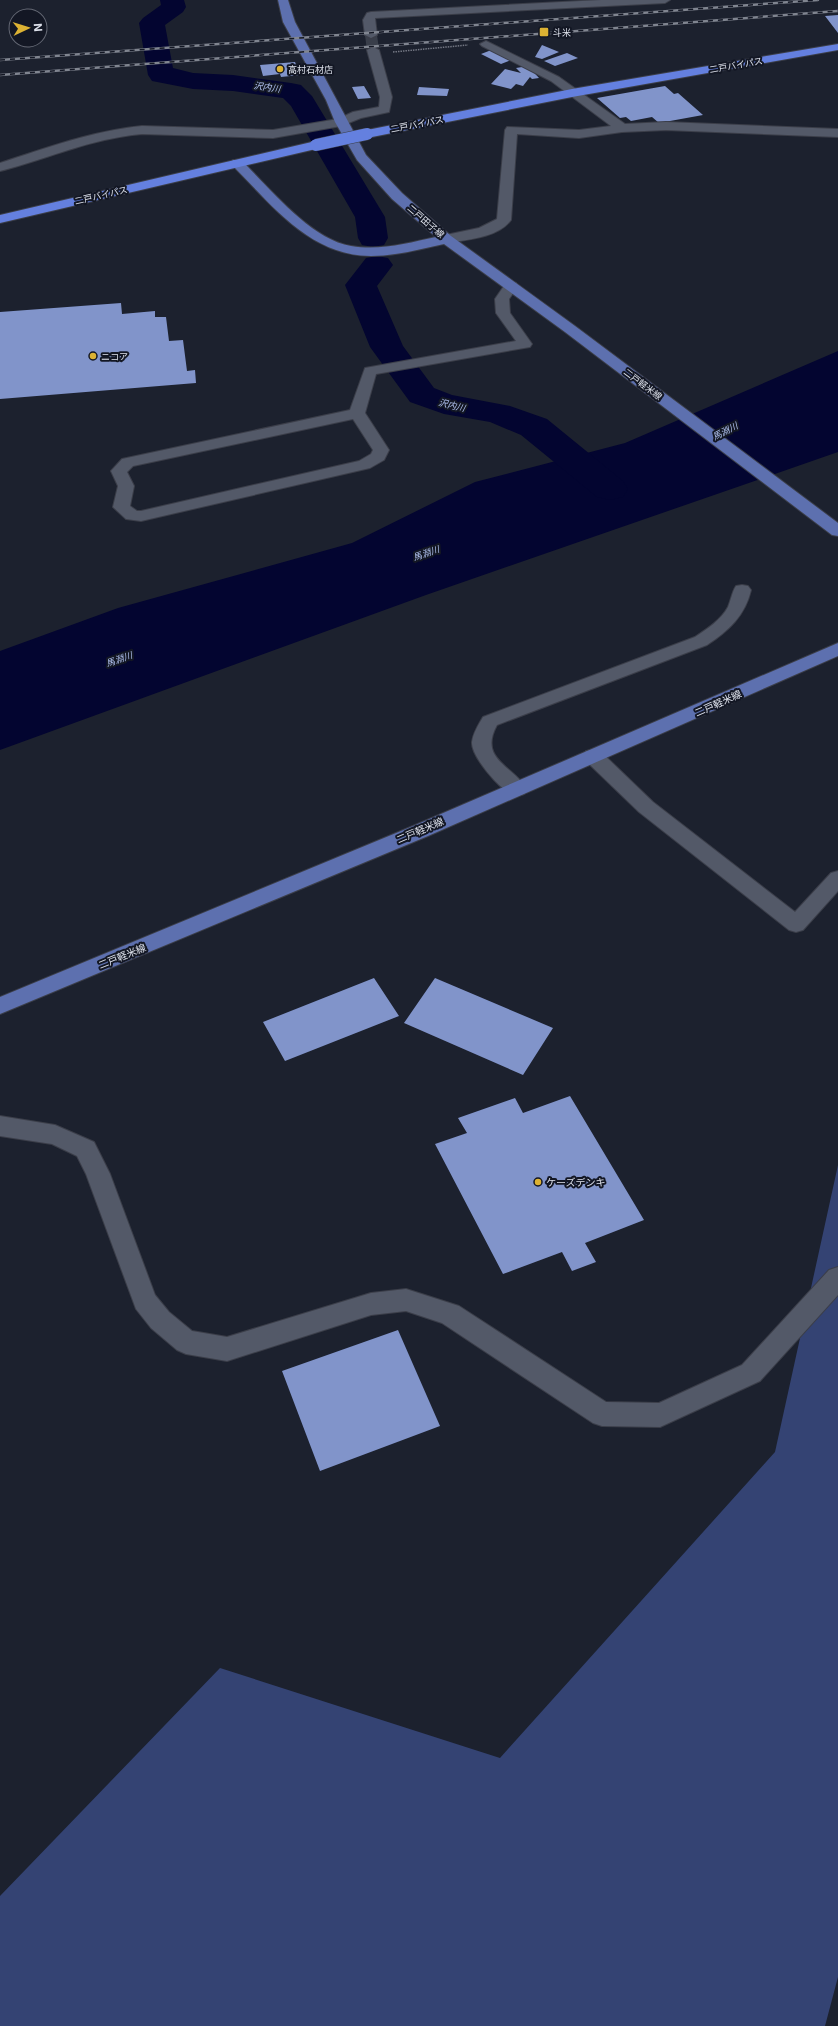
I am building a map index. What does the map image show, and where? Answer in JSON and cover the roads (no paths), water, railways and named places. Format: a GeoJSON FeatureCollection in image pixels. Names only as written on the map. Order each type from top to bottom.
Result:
{"type":"FeatureCollection","features":[{"type":"Feature","properties":{"kind":"highway","name":"二戸バイパス"},"geometry":{"type":"LineString","coordinates":[[0,219],[367,134],[572,93],[838,47]]}},
{"type":"Feature","properties":{"kind":"main road","name":"二戸田子線"},"geometry":{"type":"LineString","coordinates":[[283,0],[289,22],[332,100],[341,122],[361,157],[397,196],[446,239]]}},
{"type":"Feature","properties":{"kind":"main road","name":"二戸田子線"},"geometry":{"type":"LineString","coordinates":[[237,163],[288,213],[314,234],[332,245],[362,251],[383,251],[446,239]]}},
{"type":"Feature","properties":{"kind":"main road","name":"二戸軽米線"},"geometry":{"type":"LineString","coordinates":[[446,239],[819,515],[838,531]]}},
{"type":"Feature","properties":{"kind":"main road","name":"二戸軽米線"},"geometry":{"type":"LineString","coordinates":[[0,1006],[191,928],[517,789],[838,649]]}},
{"type":"Feature","properties":{"kind":"street"},"geometry":{"type":"LineString","coordinates":[[456,0],[463,9]]}},
{"type":"Feature","properties":{"kind":"street"},"geometry":{"type":"LineString","coordinates":[[371,35],[369,20],[371,15],[443,12],[463,9],[572,6],[665,0]]}},
{"type":"Feature","properties":{"kind":"street"},"geometry":{"type":"LineString","coordinates":[[486,44],[555,79],[572,93],[622,128]]}},
{"type":"Feature","properties":{"kind":"street"},"geometry":{"type":"LineString","coordinates":[[0,167],[80,140],[123,131],[142,130],[274,134],[341,122],[356,115],[385,109],[386,97],[373,52]]}},
{"type":"Feature","properties":{"kind":"street"},"geometry":{"type":"LineString","coordinates":[[446,239],[480,233],[496,226],[504,220],[511,130],[579,134],[622,128],[666,126],[838,133]]}},
{"type":"Feature","properties":{"kind":"street"},"geometry":{"type":"LineString","coordinates":[[357,413],[370,371],[525,344],[503,313],[502,299],[511,286]]}},
{"type":"Feature","properties":{"kind":"street"},"geometry":{"type":"LineString","coordinates":[[357,413],[381,450],[378,457],[364,465],[141,516],[132,515],[121,507],[126,486],[120,471],[128,462],[357,413]]}},
{"type":"Feature","properties":{"kind":"street"},"geometry":{"type":"LineString","coordinates":[[517,789],[482,754],[480,745],[482,732],[490,721],[702,640],[717,630],[733,616],[740,602],[742,590]]}},
{"type":"Feature","properties":{"kind":"street"},"geometry":{"type":"LineString","coordinates":[[593,756],[646,807],[796,924],[838,878]]}},
{"type":"Feature","properties":{"kind":"street"},"geometry":{"type":"LineString","coordinates":[[0,1126],[55,1135],[86,1149],[98,1174],[145,1301],[160,1320],[186,1342],[227,1349],[371,1304],[406,1300],[450,1314],[602,1414],[660,1415],[751,1373],[838,1278]]}},
{"type":"Feature","properties":{"kind":"water","name":"馬淵川"},"geometry":{"type":"Polygon","coordinates":[[[838,351],[838,452],[426,595],[0,750],[0,651],[118,608],[352,543],[475,482],[625,443],[838,351]]]}},
{"type":"Feature","properties":{"kind":"waterway","name":"沢内川"},"geometry":{"type":"LineString","coordinates":[[172,0],[174,7],[152,23],[161,75],[170,75],[193,81],[233,83],[291,91],[302,102],[370,217],[373,238]]}},
{"type":"Feature","properties":{"kind":"waterway","name":"沢内川"},"geometry":{"type":"LineString","coordinates":[[377,265],[361,285],[387,347],[422,395],[444,404],[498,413],[534,427],[610,489]]}},
{"type":"Feature","properties":{"kind":"tunnel"},"geometry":{"type":"LineString","coordinates":[[371,35],[373,50]]}},
{"type":"Feature","properties":{"kind":"railway"},"geometry":{"type":"LineString","coordinates":[[0,60],[818,0]]}},
{"type":"Feature","properties":{"kind":"railway"},"geometry":{"type":"LineString","coordinates":[[0,75],[838,11]]}},
{"type":"Feature","properties":{"kind":"place","name":"斗米"},"geometry":{"type":"Point","coordinates":[544,32]}},
{"type":"Feature","properties":{"kind":"place","name":"高村石材店"},"geometry":{"type":"Point","coordinates":[280,69]}},
{"type":"Feature","properties":{"kind":"place","name":"ニコア"},"geometry":{"type":"Point","coordinates":[93,356]}},
{"type":"Feature","properties":{"kind":"place","name":"ケーズデンキ"},"geometry":{"type":"Point","coordinates":[538,1182]}}]}
